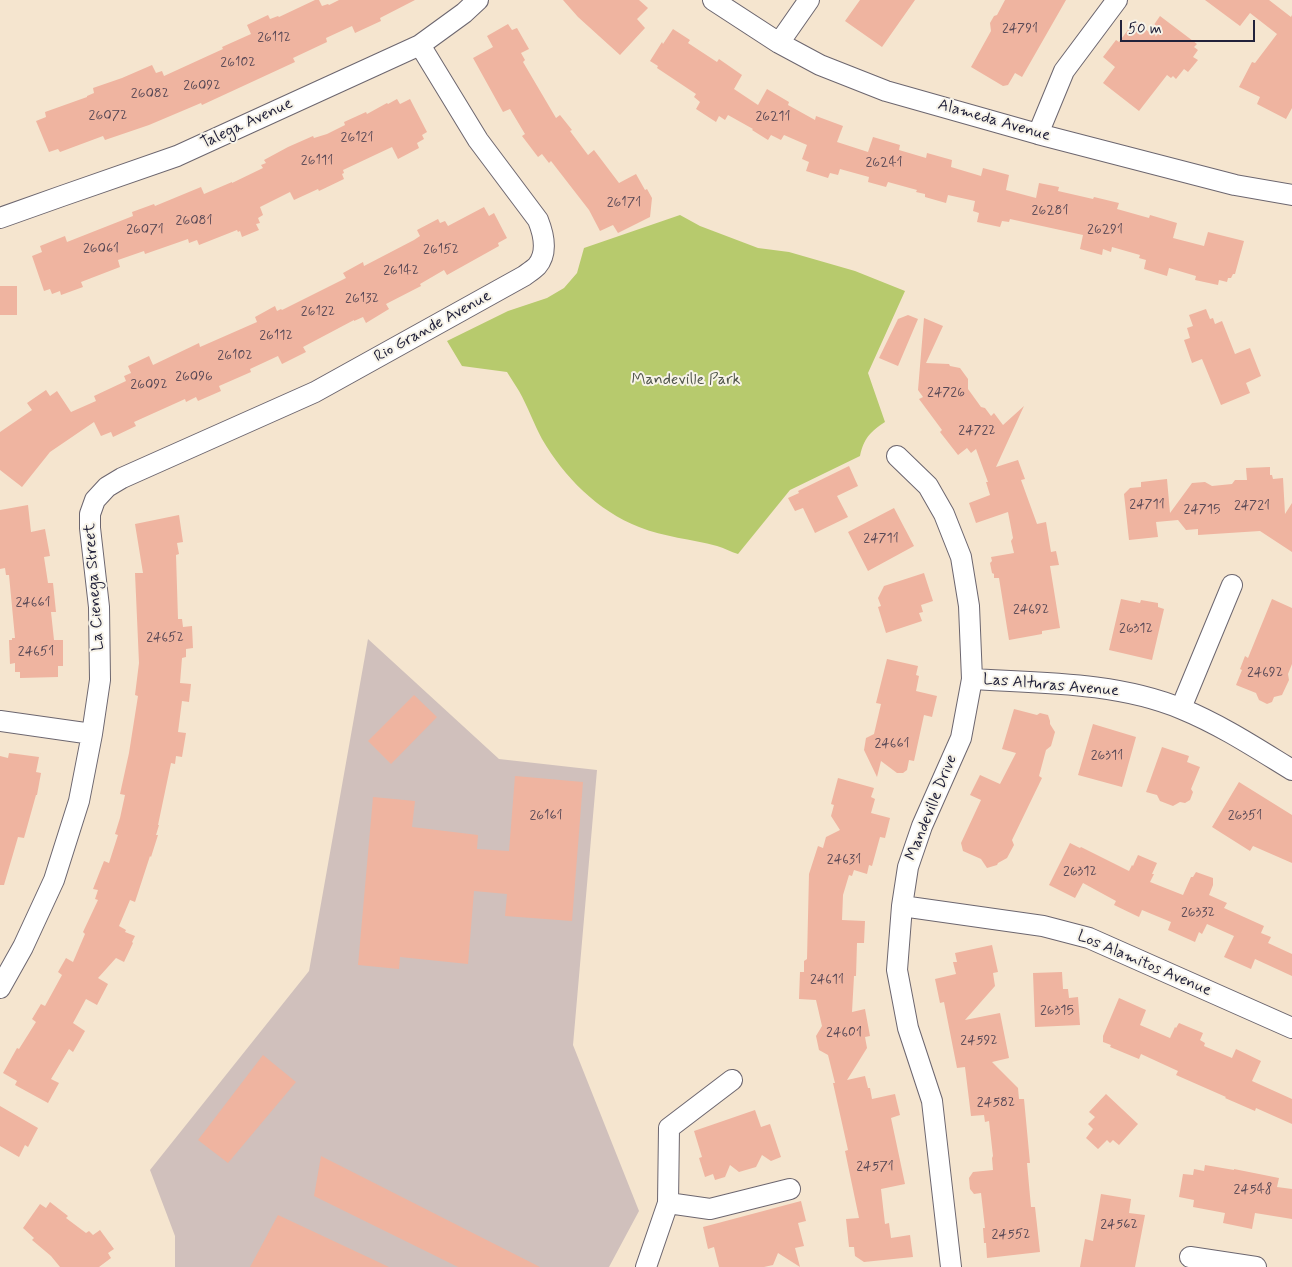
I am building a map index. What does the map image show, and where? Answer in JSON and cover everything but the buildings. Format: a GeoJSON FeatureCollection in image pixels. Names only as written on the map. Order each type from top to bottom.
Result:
{"type":"FeatureCollection","features":[{"type":"Feature","properties":{"kind":"street","name":"Talega Avenue"},"geometry":{"type":"LineString","coordinates":[[0,218],[177,156],[420,45],[464,13],[478,0]]}},
{"type":"Feature","properties":{"kind":"street","name":"Alameda Avenue"},"geometry":{"type":"LineString","coordinates":[[714,0],[779,43],[820,65],[886,91],[1038,134],[1235,185],[1292,195]]}},
{"type":"Feature","properties":{"kind":"street"},"geometry":{"type":"LineString","coordinates":[[779,43],[809,0]]}},
{"type":"Feature","properties":{"kind":"street"},"geometry":{"type":"LineString","coordinates":[[1038,134],[1064,71],[1117,0]]}},
{"type":"Feature","properties":{"kind":"street","name":"Rio Grande Avenue"},"geometry":{"type":"LineString","coordinates":[[94,500],[107,487],[122,478],[315,392],[524,276],[538,265],[544,250],[543,234],[538,220],[478,140],[420,45]]}},
{"type":"Feature","properties":{"kind":"street","name":"Mandeville Drive"},"geometry":{"type":"LineString","coordinates":[[897,456],[928,486],[944,514],[961,557],[969,606],[972,679],[961,738],[922,826],[908,867],[902,906],[897,970],[908,1028],[932,1101],[951,1267]]}},
{"type":"Feature","properties":{"kind":"street","name":"La Cienega Street"},"geometry":{"type":"LineString","coordinates":[[0,988],[23,947],[54,880],[79,801],[92,734],[100,680],[99,607],[90,528],[90,514],[94,500]]}},
{"type":"Feature","properties":{"kind":"street"},"geometry":{"type":"LineString","coordinates":[[1181,708],[1232,586]]}},
{"type":"Feature","properties":{"kind":"street","name":"Las Alturas Avenue"},"geometry":{"type":"LineString","coordinates":[[972,679],[1092,686],[1136,694],[1181,708],[1221,727],[1292,770]]}},
{"type":"Feature","properties":{"kind":"street"},"geometry":{"type":"LineString","coordinates":[[0,721],[92,734]]}},
{"type":"Feature","properties":{"kind":"street","name":"Los Alamitos Avenue"},"geometry":{"type":"LineString","coordinates":[[902,906],[1043,926],[1089,938],[1292,1028]]}},
{"type":"Feature","properties":{"kind":"street"},"geometry":{"type":"LineString","coordinates":[[647,1267],[668,1203],[669,1128],[732,1080]]}},
{"type":"Feature","properties":{"kind":"street"},"geometry":{"type":"LineString","coordinates":[[668,1203],[710,1209],[790,1189]]}},
{"type":"Feature","properties":{"kind":"street"},"geometry":{"type":"LineString","coordinates":[[1190,1256],[1256,1267]]}},
{"type":"Feature","properties":{"kind":"shaded area"},"geometry":{"type":"Polygon","coordinates":[[[368,639],[499,759],[597,770],[573,1045],[639,1211],[609,1267],[175,1267],[175,1236],[150,1170],[309,971],[368,639]]]}},
{"type":"Feature","properties":{"kind":"green space","name":"Mandeville Park"},"geometry":{"type":"Polygon","coordinates":[[[680,215],[700,226],[758,248],[789,252],[855,271],[905,291],[868,373],[885,422],[868,436],[863,444],[860,456],[790,490],[738,554],[717,546],[639,527],[610,512],[596,502],[583,491],[551,453],[507,372],[462,366],[447,341],[508,311],[547,298],[564,288],[577,273],[584,248],[680,215]]]}}]}
